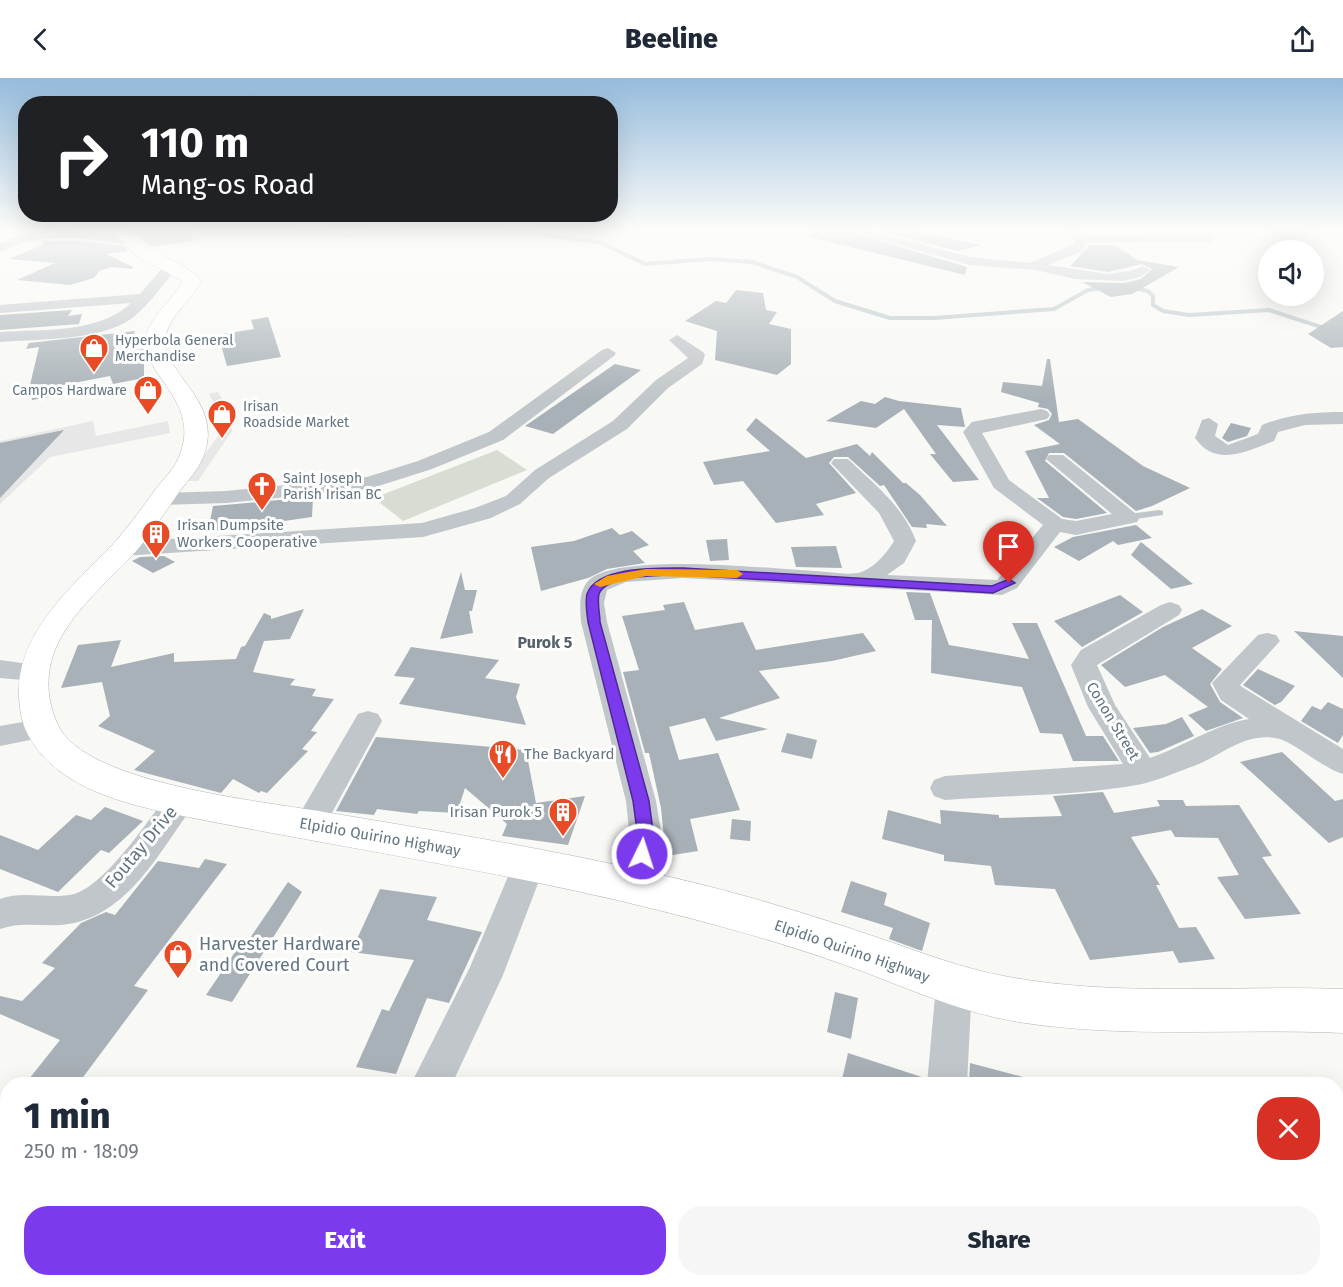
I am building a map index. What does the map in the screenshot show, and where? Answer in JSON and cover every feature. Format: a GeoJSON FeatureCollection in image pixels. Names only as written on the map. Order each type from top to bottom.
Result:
{"type":"FeatureCollection","features":[{"type":"Feature","properties":{"kind":"highway","name":"Elpidio Quirino Highway"},"geometry":{"type":"LineString","coordinates":[[190,286],[159,328],[154,340],[159,357],[190,401],[197,440],[190,460],[122,549],[70,597],[48,628],[38,650],[17,671],[34,707],[40,729],[55,753],[86,772],[160,797],[635,886],[767,921],[855,949],[954,986],[1009,999],[1066,1008],[1182,1012],[1343,1011]]}},
{"type":"Feature","properties":{"kind":"street"},"geometry":{"type":"LineString","coordinates":[[0,337],[101,326],[124,316],[153,286]]}},
{"type":"Feature","properties":{"kind":"street"},"geometry":{"type":"LineString","coordinates":[[0,309],[143,298]]}},
{"type":"Feature","properties":{"kind":"street"},"geometry":{"type":"LineString","coordinates":[[122,549],[423,530],[483,513],[513,500],[542,474],[620,425],[662,384],[696,360],[698,355],[677,340]]}},
{"type":"Feature","properties":{"kind":"street"},"geometry":{"type":"LineString","coordinates":[[161,499],[226,497],[369,483],[425,465],[496,436],[608,353]]}},
{"type":"Feature","properties":{"kind":"street"},"geometry":{"type":"LineString","coordinates":[[1041,415],[979,426],[972,432],[1001,484],[1055,524],[1076,528],[1129,518]]}},
{"type":"Feature","properties":{"kind":"street"},"geometry":{"type":"LineString","coordinates":[[1209,424],[1205,438],[1224,451],[1230,451],[1267,437],[1269,429],[1283,422],[1311,418],[1343,418]]}},
{"type":"Feature","properties":{"kind":"street"},"geometry":{"type":"LineString","coordinates":[[1056,459],[1129,518]]}},
{"type":"Feature","properties":{"kind":"street"},"geometry":{"type":"LineString","coordinates":[[841,463],[892,514],[902,529],[905,541],[896,558],[863,581]]}},
{"type":"Feature","properties":{"kind":"street"},"geometry":{"type":"LineString","coordinates":[[635,886],[646,838],[641,801],[594,622],[592,595],[598,584],[612,578],[646,572],[683,571],[1002,588],[1009,583],[1055,524]]}},
{"type":"Feature","properties":{"kind":"street","name":"Conon Street"},"geometry":{"type":"LineString","coordinates":[[1144,772],[1109,718],[1088,680],[1084,665],[1090,656],[1170,610]]}},
{"type":"Feature","properties":{"kind":"street"},"geometry":{"type":"LineString","coordinates":[[1267,640],[1226,683],[1231,693],[1281,727],[1343,763]]}},
{"type":"Feature","properties":{"kind":"street"},"geometry":{"type":"LineString","coordinates":[[310,824],[368,721]]}},
{"type":"Feature","properties":{"kind":"street","name":"Conon Street"},"geometry":{"type":"LineString","coordinates":[[945,788],[1111,777],[1144,772],[1189,756],[1237,731],[1281,727]]}},
{"type":"Feature","properties":{"kind":"street"},"geometry":{"type":"LineString","coordinates":[[0,736],[40,729]]}},
{"type":"Feature","properties":{"kind":"street","name":"Foutay Drive"},"geometry":{"type":"LineString","coordinates":[[0,914],[27,906],[50,910],[74,909],[92,902],[118,880],[180,801]]}},
{"type":"Feature","properties":{"kind":"street"},"geometry":{"type":"LineString","coordinates":[[434,1077],[485,975],[529,865]]}},
{"type":"Feature","properties":{"kind":"street"},"geometry":{"type":"LineString","coordinates":[[948,1077],[954,986]]}},
{"type":"Feature","properties":{"kind":"lane"},"geometry":{"type":"LineString","coordinates":[[1129,518],[1159,513]]}},
{"type":"Feature","properties":{"kind":"shaded area","name":"Irisan Roadside Market"},"geometry":{"type":"Polygon","coordinates":[[[218,392],[229,411],[232,431],[198,481],[186,481],[221,432],[219,413],[209,394],[218,392]]]}},
{"type":"Feature","properties":{"kind":"shaded area"},"geometry":{"type":"Polygon","coordinates":[[[93,421],[96,436],[168,421],[170,433],[50,457],[0,504],[0,441],[93,421]]]}},
{"type":"Feature","properties":{"kind":"shaded area"},"geometry":{"type":"Polygon","coordinates":[[[497,450],[527,470],[403,521],[374,498],[497,450]]]}},
{"type":"Feature","properties":{"kind":"building"},"geometry":{"type":"Polygon","coordinates":[[[1091,286],[1145,286],[1132,294],[1111,297],[1091,286]]]}},
{"type":"Feature","properties":{"kind":"building"},"geometry":{"type":"Polygon","coordinates":[[[736,290],[763,293],[766,310],[777,312],[769,324],[791,329],[791,364],[777,375],[715,360],[717,331],[685,321],[716,301],[726,303],[736,290]]]}},
{"type":"Feature","properties":{"kind":"building"},"geometry":{"type":"Polygon","coordinates":[[[72,310],[68,316],[82,314],[79,324],[0,330],[0,315],[72,310]]]}},
{"type":"Feature","properties":{"kind":"building"},"geometry":{"type":"Polygon","coordinates":[[[1343,311],[1343,347],[1331,348],[1308,334],[1343,311]]]}},
{"type":"Feature","properties":{"kind":"building"},"geometry":{"type":"Polygon","coordinates":[[[268,317],[281,357],[227,366],[221,345],[225,344],[223,334],[254,329],[251,320],[268,317]]]}},
{"type":"Feature","properties":{"kind":"building"},"geometry":{"type":"Polygon","coordinates":[[[135,331],[129,351],[144,349],[144,378],[113,384],[110,376],[63,385],[65,394],[32,400],[30,385],[39,347],[26,349],[29,343],[135,331]]]}},
{"type":"Feature","properties":{"kind":"building"},"geometry":{"type":"Polygon","coordinates":[[[1047,359],[1050,359],[1059,422],[1078,419],[1143,466],[1190,488],[1136,511],[1064,453],[1049,453],[1045,461],[1107,513],[1076,519],[1063,517],[1037,498],[1049,498],[1025,451],[1060,444],[1034,425],[1049,420],[1052,414],[1048,409],[1038,407],[1039,403],[1001,392],[1003,382],[1042,386],[1047,359]]]}},
{"type":"Feature","properties":{"kind":"building"},"geometry":{"type":"Polygon","coordinates":[[[615,364],[641,370],[553,434],[525,426],[615,364]]]}},
{"type":"Feature","properties":{"kind":"building"},"geometry":{"type":"Polygon","coordinates":[[[885,397],[899,401],[961,408],[965,427],[937,425],[979,480],[953,482],[930,454],[936,454],[904,409],[876,428],[826,421],[861,401],[875,404],[885,397]]]}},
{"type":"Feature","properties":{"kind":"building"},"geometry":{"type":"Polygon","coordinates":[[[756,418],[806,458],[857,444],[870,456],[872,452],[903,483],[920,495],[947,526],[926,524],[927,528],[912,527],[884,485],[880,486],[848,457],[834,457],[829,463],[856,493],[816,504],[824,515],[776,523],[743,481],[714,485],[703,462],[770,451],[746,430],[756,418]]]}},
{"type":"Feature","properties":{"kind":"building"},"geometry":{"type":"Polygon","coordinates":[[[1231,423],[1251,428],[1247,436],[1228,442],[1222,438],[1231,423]]]}},
{"type":"Feature","properties":{"kind":"building"},"geometry":{"type":"Polygon","coordinates":[[[64,430],[0,498],[0,443],[64,430]]]}},
{"type":"Feature","properties":{"kind":"building","name":"Saint Joseph Parish Irisan BC"},"geometry":{"type":"Polygon","coordinates":[[[313,497],[312,517],[208,532],[213,506],[313,497]]]}},
{"type":"Feature","properties":{"kind":"building"},"geometry":{"type":"Polygon","coordinates":[[[1136,525],[1152,538],[1118,545],[1113,541],[1079,561],[1054,547],[1073,537],[1136,525]]]}},
{"type":"Feature","properties":{"kind":"building"},"geometry":{"type":"Polygon","coordinates":[[[612,528],[620,535],[632,531],[649,545],[633,551],[645,563],[607,569],[588,578],[541,591],[531,547],[574,541],[612,528]]]}},
{"type":"Feature","properties":{"kind":"building"},"geometry":{"type":"Polygon","coordinates":[[[727,539],[729,560],[710,561],[706,540],[727,539]]]}},
{"type":"Feature","properties":{"kind":"building"},"geometry":{"type":"Polygon","coordinates":[[[1141,542],[1193,584],[1171,589],[1131,555],[1141,542]]]}},
{"type":"Feature","properties":{"kind":"building"},"geometry":{"type":"Polygon","coordinates":[[[836,546],[842,568],[796,567],[791,547],[836,546]]]}},
{"type":"Feature","properties":{"kind":"building"},"geometry":{"type":"Polygon","coordinates":[[[164,556],[175,562],[153,573],[132,561],[140,557],[164,556]]]}},
{"type":"Feature","properties":{"kind":"building"},"geometry":{"type":"Polygon","coordinates":[[[461,572],[465,590],[477,590],[472,611],[469,611],[473,633],[440,639],[461,572]]]}},
{"type":"Feature","properties":{"kind":"building"},"geometry":{"type":"Polygon","coordinates":[[[906,592],[930,593],[949,645],[1029,659],[1012,623],[1037,623],[1086,736],[1103,736],[1119,761],[1073,761],[1062,734],[1040,733],[1022,687],[931,673],[932,620],[915,620],[906,592]]]}},
{"type":"Feature","properties":{"kind":"building"},"geometry":{"type":"Polygon","coordinates":[[[1120,595],[1143,612],[1082,647],[1054,621],[1120,595]]]}},
{"type":"Feature","properties":{"kind":"building"},"geometry":{"type":"Polygon","coordinates":[[[684,602],[695,630],[743,622],[756,650],[863,633],[876,651],[832,661],[759,671],[780,698],[719,718],[768,729],[716,741],[705,718],[669,727],[679,760],[718,753],[740,810],[690,819],[698,851],[660,857],[664,838],[661,808],[649,753],[645,753],[623,672],[639,670],[622,616],[665,610],[663,605],[684,602]]]}},
{"type":"Feature","properties":{"kind":"building"},"geometry":{"type":"Polygon","coordinates":[[[304,609],[290,639],[264,641],[253,672],[295,679],[290,685],[316,689],[312,696],[334,699],[311,731],[317,732],[302,749],[308,751],[267,793],[261,791],[259,793],[233,779],[221,793],[134,770],[155,751],[98,726],[110,716],[102,682],[61,688],[78,645],[121,640],[111,667],[174,653],[174,662],[236,659],[241,647],[245,646],[264,613],[271,616],[271,619],[304,609]]]}},
{"type":"Feature","properties":{"kind":"building"},"geometry":{"type":"Polygon","coordinates":[[[1202,609],[1232,626],[1192,648],[1222,669],[1210,684],[1220,702],[1243,718],[1206,731],[1188,715],[1208,707],[1165,675],[1125,687],[1101,665],[1163,627],[1202,609]]]}},
{"type":"Feature","properties":{"kind":"building"},"geometry":{"type":"Polygon","coordinates":[[[1294,631],[1343,636],[1343,678],[1314,650],[1294,631]]]}},
{"type":"Feature","properties":{"kind":"building"},"geometry":{"type":"Polygon","coordinates":[[[411,647],[499,660],[485,678],[520,684],[516,697],[526,725],[399,704],[415,678],[394,676],[411,647]]]}},
{"type":"Feature","properties":{"kind":"building"},"geometry":{"type":"Polygon","coordinates":[[[1258,669],[1295,686],[1281,702],[1275,705],[1243,685],[1258,669]]]}},
{"type":"Feature","properties":{"kind":"building"},"geometry":{"type":"Polygon","coordinates":[[[1328,702],[1343,709],[1343,735],[1338,743],[1301,721],[1312,706],[1321,710],[1328,702]]]}},
{"type":"Feature","properties":{"kind":"building"},"geometry":{"type":"Polygon","coordinates":[[[1182,717],[1194,736],[1158,752],[1150,753],[1133,728],[1166,724],[1182,717]]]}},
{"type":"Feature","properties":{"kind":"building"},"geometry":{"type":"Polygon","coordinates":[[[787,733],[817,740],[812,759],[781,752],[787,733]]]}},
{"type":"Feature","properties":{"kind":"building"},"geometry":{"type":"Polygon","coordinates":[[[376,737],[526,750],[536,803],[585,796],[568,845],[502,836],[507,824],[465,788],[457,813],[419,811],[417,814],[377,809],[374,815],[336,811],[376,737]]]}},
{"type":"Feature","properties":{"kind":"building"},"geometry":{"type":"Polygon","coordinates":[[[1282,752],[1335,801],[1343,799],[1343,837],[1329,843],[1240,762],[1282,752]]]}},
{"type":"Feature","properties":{"kind":"building"},"geometry":{"type":"Polygon","coordinates":[[[1103,792],[1114,813],[1160,806],[1157,800],[1183,800],[1186,806],[1239,805],[1272,856],[1262,857],[1301,914],[1245,919],[1217,877],[1239,875],[1218,838],[1175,837],[1171,830],[1131,837],[1160,885],[1156,885],[1179,928],[1196,927],[1215,959],[1179,963],[1173,951],[1090,960],[1055,889],[995,885],[991,866],[944,861],[944,855],[882,839],[888,810],[941,824],[940,810],[999,815],[999,818],[1062,816],[1053,796],[1103,792]]]}},
{"type":"Feature","properties":{"kind":"building"},"geometry":{"type":"Polygon","coordinates":[[[105,807],[143,821],[109,853],[101,850],[58,892],[0,869],[0,835],[38,850],[76,815],[91,820],[105,807]]]}},
{"type":"Feature","properties":{"kind":"building"},"geometry":{"type":"Polygon","coordinates":[[[732,819],[751,821],[750,841],[730,839],[732,819]]]}},
{"type":"Feature","properties":{"kind":"building"},"geometry":{"type":"Polygon","coordinates":[[[205,859],[227,864],[134,986],[148,990],[83,1077],[31,1077],[60,1040],[0,1014],[0,996],[22,1001],[55,968],[42,963],[81,923],[106,912],[115,915],[158,861],[199,868],[205,859]]]}},
{"type":"Feature","properties":{"kind":"building"},"geometry":{"type":"Polygon","coordinates":[[[851,881],[887,893],[884,905],[930,923],[922,951],[889,939],[893,928],[841,912],[851,881]]]}},
{"type":"Feature","properties":{"kind":"building"},"geometry":{"type":"Polygon","coordinates":[[[288,882],[302,892],[232,1002],[206,995],[241,943],[246,944],[288,882]]]}},
{"type":"Feature","properties":{"kind":"building"},"geometry":{"type":"Polygon","coordinates":[[[380,889],[437,897],[427,920],[482,932],[449,1003],[427,998],[396,1074],[356,1067],[382,1009],[389,1011],[414,960],[351,952],[380,889]]]}},
{"type":"Feature","properties":{"kind":"building"},"geometry":{"type":"Polygon","coordinates":[[[835,992],[858,998],[851,1039],[827,1032],[835,992]]]}},
{"type":"Feature","properties":{"kind":"building"},"geometry":{"type":"Polygon","coordinates":[[[848,1053],[922,1077],[843,1077],[848,1053]]]}},
{"type":"Feature","properties":{"kind":"building"},"geometry":{"type":"Polygon","coordinates":[[[970,1063],[1023,1077],[969,1077],[970,1063]]]}},
{"type":"Feature","properties":{"kind":"waterway"},"geometry":{"type":"LineString","coordinates":[[812,286],[835,301],[890,318],[934,318],[1054,309],[1088,290],[1103,288]]}},
{"type":"Feature","properties":{"kind":"waterway"},"geometry":{"type":"LineString","coordinates":[[1133,288],[1148,291],[1153,296],[1153,305],[1163,311],[1189,315],[1269,310],[1343,334]]}},
{"type":"Feature","properties":{"kind":"slow traffic"},"geometry":{"type":"LineString","coordinates":[[600,584],[612,578],[646,572],[683,571],[737,574]]}},
{"type":"Feature","properties":{"kind":"place","name":"Hyperbola General Merchandise"},"geometry":{"type":"Point","coordinates":[94,374]}},
{"type":"Feature","properties":{"kind":"place","name":"Campos Hardware"},"geometry":{"type":"Point","coordinates":[148,416]}},
{"type":"Feature","properties":{"kind":"place","name":"Irisan Roadside Market"},"geometry":{"type":"Point","coordinates":[222,440]}},
{"type":"Feature","properties":{"kind":"place","name":"Saint Joseph Parish Irisan BC"},"geometry":{"type":"Point","coordinates":[262,512]}},
{"type":"Feature","properties":{"kind":"place","name":"Irisan Dumpsite Workers Cooperative"},"geometry":{"type":"Point","coordinates":[156,560]}},
{"type":"Feature","properties":{"kind":"place","name":"The Backyard"},"geometry":{"type":"Point","coordinates":[503,780]}},
{"type":"Feature","properties":{"kind":"place","name":"Irisan Purok 5"},"geometry":{"type":"Point","coordinates":[563,838]}},
{"type":"Feature","properties":{"kind":"place","name":"Harvester Hardware and Covered Court"},"geometry":{"type":"Point","coordinates":[178,980]}},
{"type":"Feature","properties":{"kind":"district","name":"Purok 5"},"geometry":{"type":"Point","coordinates":[545,642]}},
{"type":"Feature","properties":{"kind":"route"},"geometry":{"type":"LineString","coordinates":[[642,854],[646,838],[641,801],[615,694],[594,622],[592,595],[598,584],[612,578],[646,572],[683,571],[993,589],[1002,588],[1009,583]]}}]}
